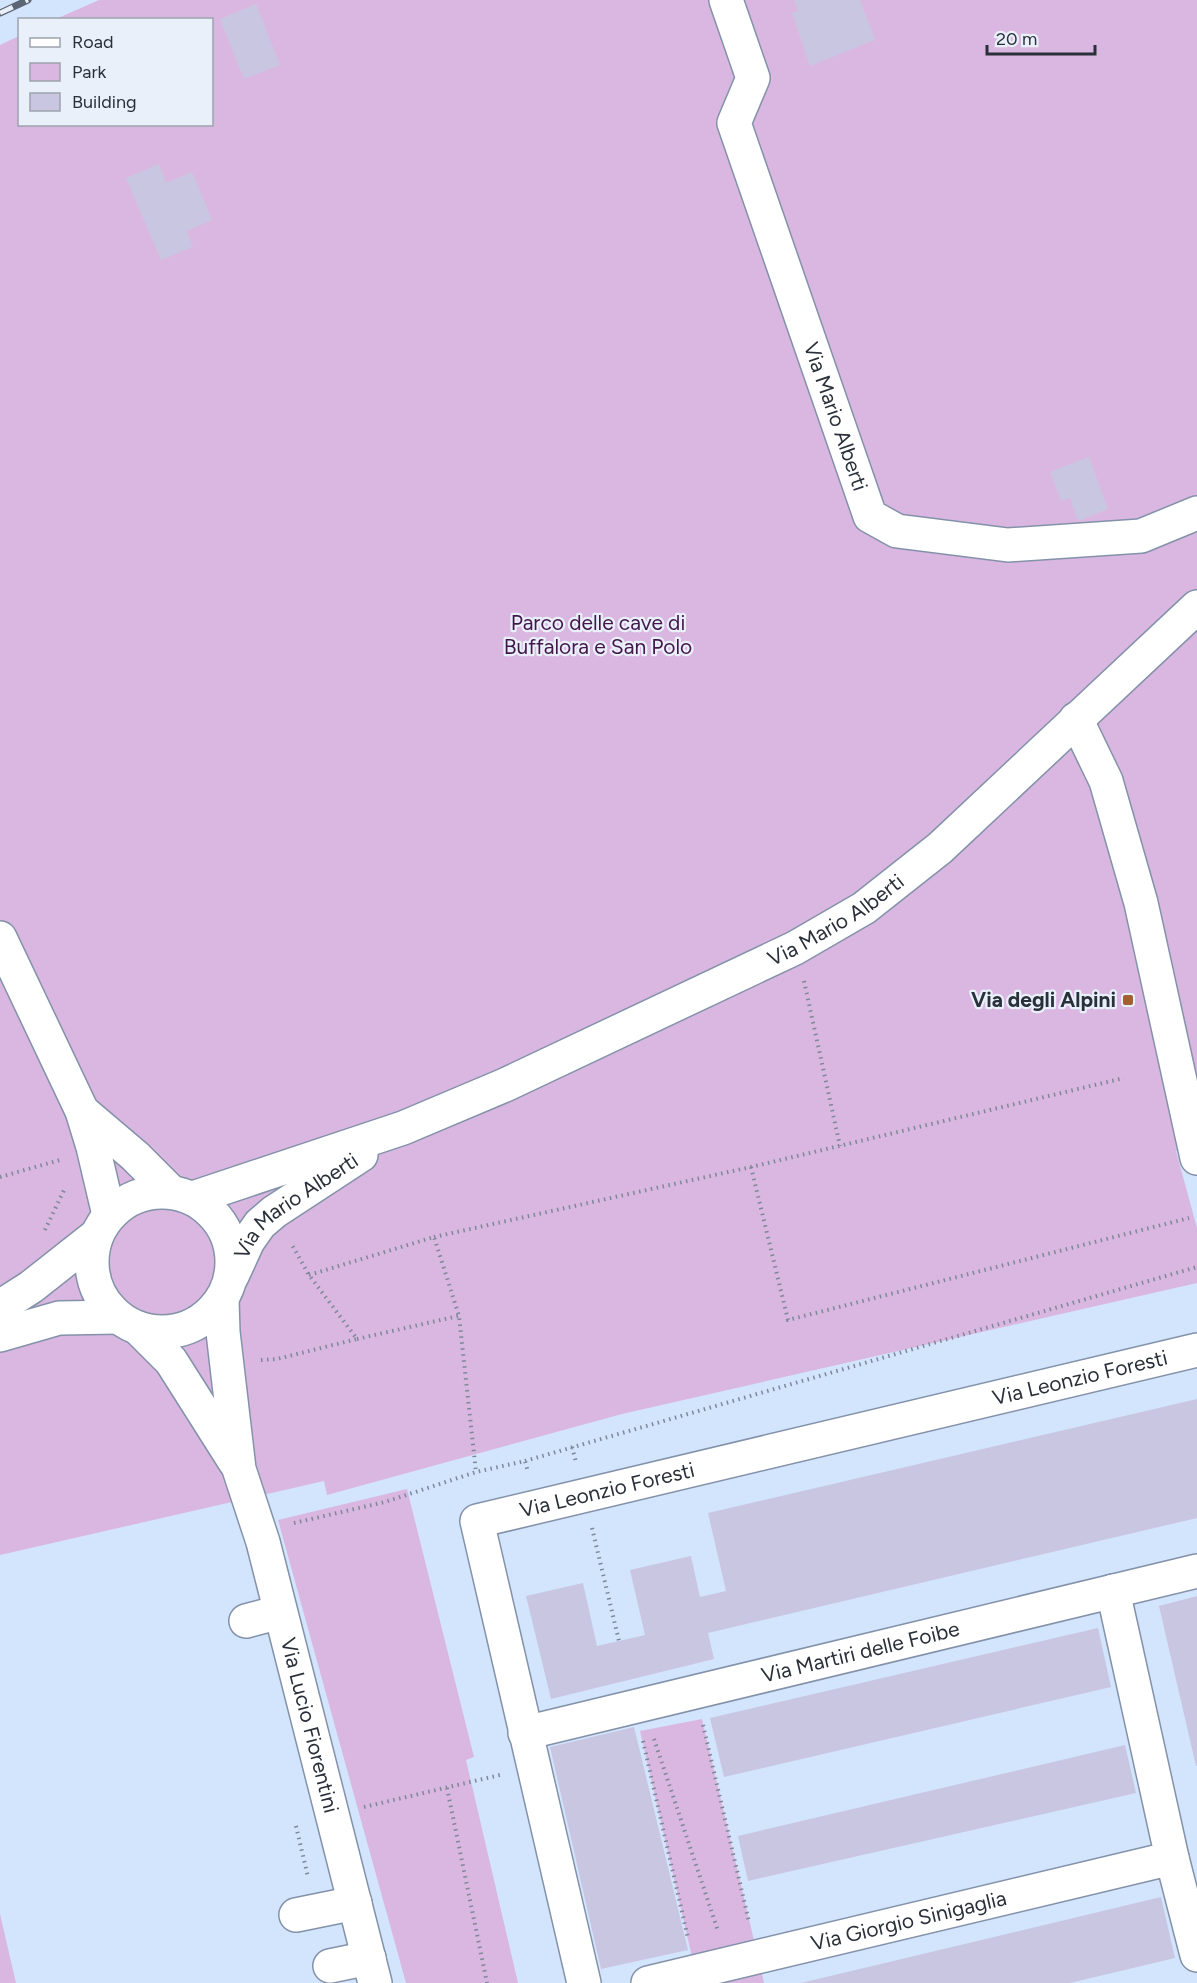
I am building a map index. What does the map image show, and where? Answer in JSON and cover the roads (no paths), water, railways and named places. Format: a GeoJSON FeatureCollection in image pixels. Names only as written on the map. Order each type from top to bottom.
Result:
{"type":"FeatureCollection","features":[{"type":"Feature","properties":{"kind":"street","name":"Via Mario Alberti"},"geometry":{"type":"LineString","coordinates":[[726,0],[753,78],[734,123],[870,516],[897,531],[1008,545],[1141,536],[1197,513]]}},
{"type":"Feature","properties":{"kind":"street","name":"Via Mario Alberti"},"geometry":{"type":"LineString","coordinates":[[182,1194],[403,1128],[505,1085],[795,948],[864,908],[940,849],[1197,607]]}},
{"type":"Feature","properties":{"kind":"street"},"geometry":{"type":"LineString","coordinates":[[1077,719],[1106,781],[1141,903],[1197,1158]]}},
{"type":"Feature","properties":{"kind":"street"},"geometry":{"type":"LineString","coordinates":[[0,938],[82,1111],[93,1147],[103,1225],[92,1257],[94,1280],[103,1300],[128,1323]]}},
{"type":"Feature","properties":{"kind":"street"},"geometry":{"type":"LineString","coordinates":[[0,1335],[59,1318],[128,1323],[161,1333],[184,1329],[206,1317],[227,1289],[233,1254],[226,1231],[213,1211],[182,1194],[82,1111]]}},
{"type":"Feature","properties":{"kind":"street","name":"Via Mario Alberti"},"geometry":{"type":"LineString","coordinates":[[227,1289],[248,1241],[260,1224],[274,1212],[403,1128]]}},
{"type":"Feature","properties":{"kind":"street"},"geometry":{"type":"LineString","coordinates":[[0,1306],[31,1287],[103,1225],[126,1201],[148,1192],[182,1194]]}},
{"type":"Feature","properties":{"kind":"street","name":"Via Lucio Fiorentini"},"geometry":{"type":"LineString","coordinates":[[227,1289],[223,1332],[240,1469],[259,1532],[372,1970]]}},
{"type":"Feature","properties":{"kind":"street","name":"Via Lucio Fiorentini"},"geometry":{"type":"LineString","coordinates":[[128,1323],[171,1361],[240,1469]]}},
{"type":"Feature","properties":{"kind":"street","name":"Via Leonzio Foresti"},"geometry":{"type":"LineString","coordinates":[[584,1983],[477,1521],[1197,1350]]}},
{"type":"Feature","properties":{"kind":"street","name":"Via Martiri delle Foibe"},"geometry":{"type":"LineString","coordinates":[[525,1733],[1197,1571]]}},
{"type":"Feature","properties":{"kind":"street"},"geometry":{"type":"LineString","coordinates":[[1113,1591],[1172,1858],[1197,1955]]}},
{"type":"Feature","properties":{"kind":"street"},"geometry":{"type":"LineString","coordinates":[[246,1621],[280,1612]]}},
{"type":"Feature","properties":{"kind":"street","name":"Via Giorgio Sinigaglia"},"geometry":{"type":"LineString","coordinates":[[648,1983],[1172,1858]]}},
{"type":"Feature","properties":{"kind":"street"},"geometry":{"type":"LineString","coordinates":[[296,1915],[355,1903]]}},
{"type":"Feature","properties":{"kind":"street"},"geometry":{"type":"LineString","coordinates":[[330,1966],[372,1970]]}},
{"type":"Feature","properties":{"kind":"railway"},"geometry":{"type":"LineString","coordinates":[[0,13],[28,0]]}},
{"type":"Feature","properties":{"kind":"place","name":"Via degli Alpini"},"geometry":{"type":"Point","coordinates":[1128,1000]}},
{"type":"Feature","properties":{"kind":"park label","name":"Parco delle cave di Buffalora e San Polo"},"geometry":{"type":"Point","coordinates":[598,635]}}]}
